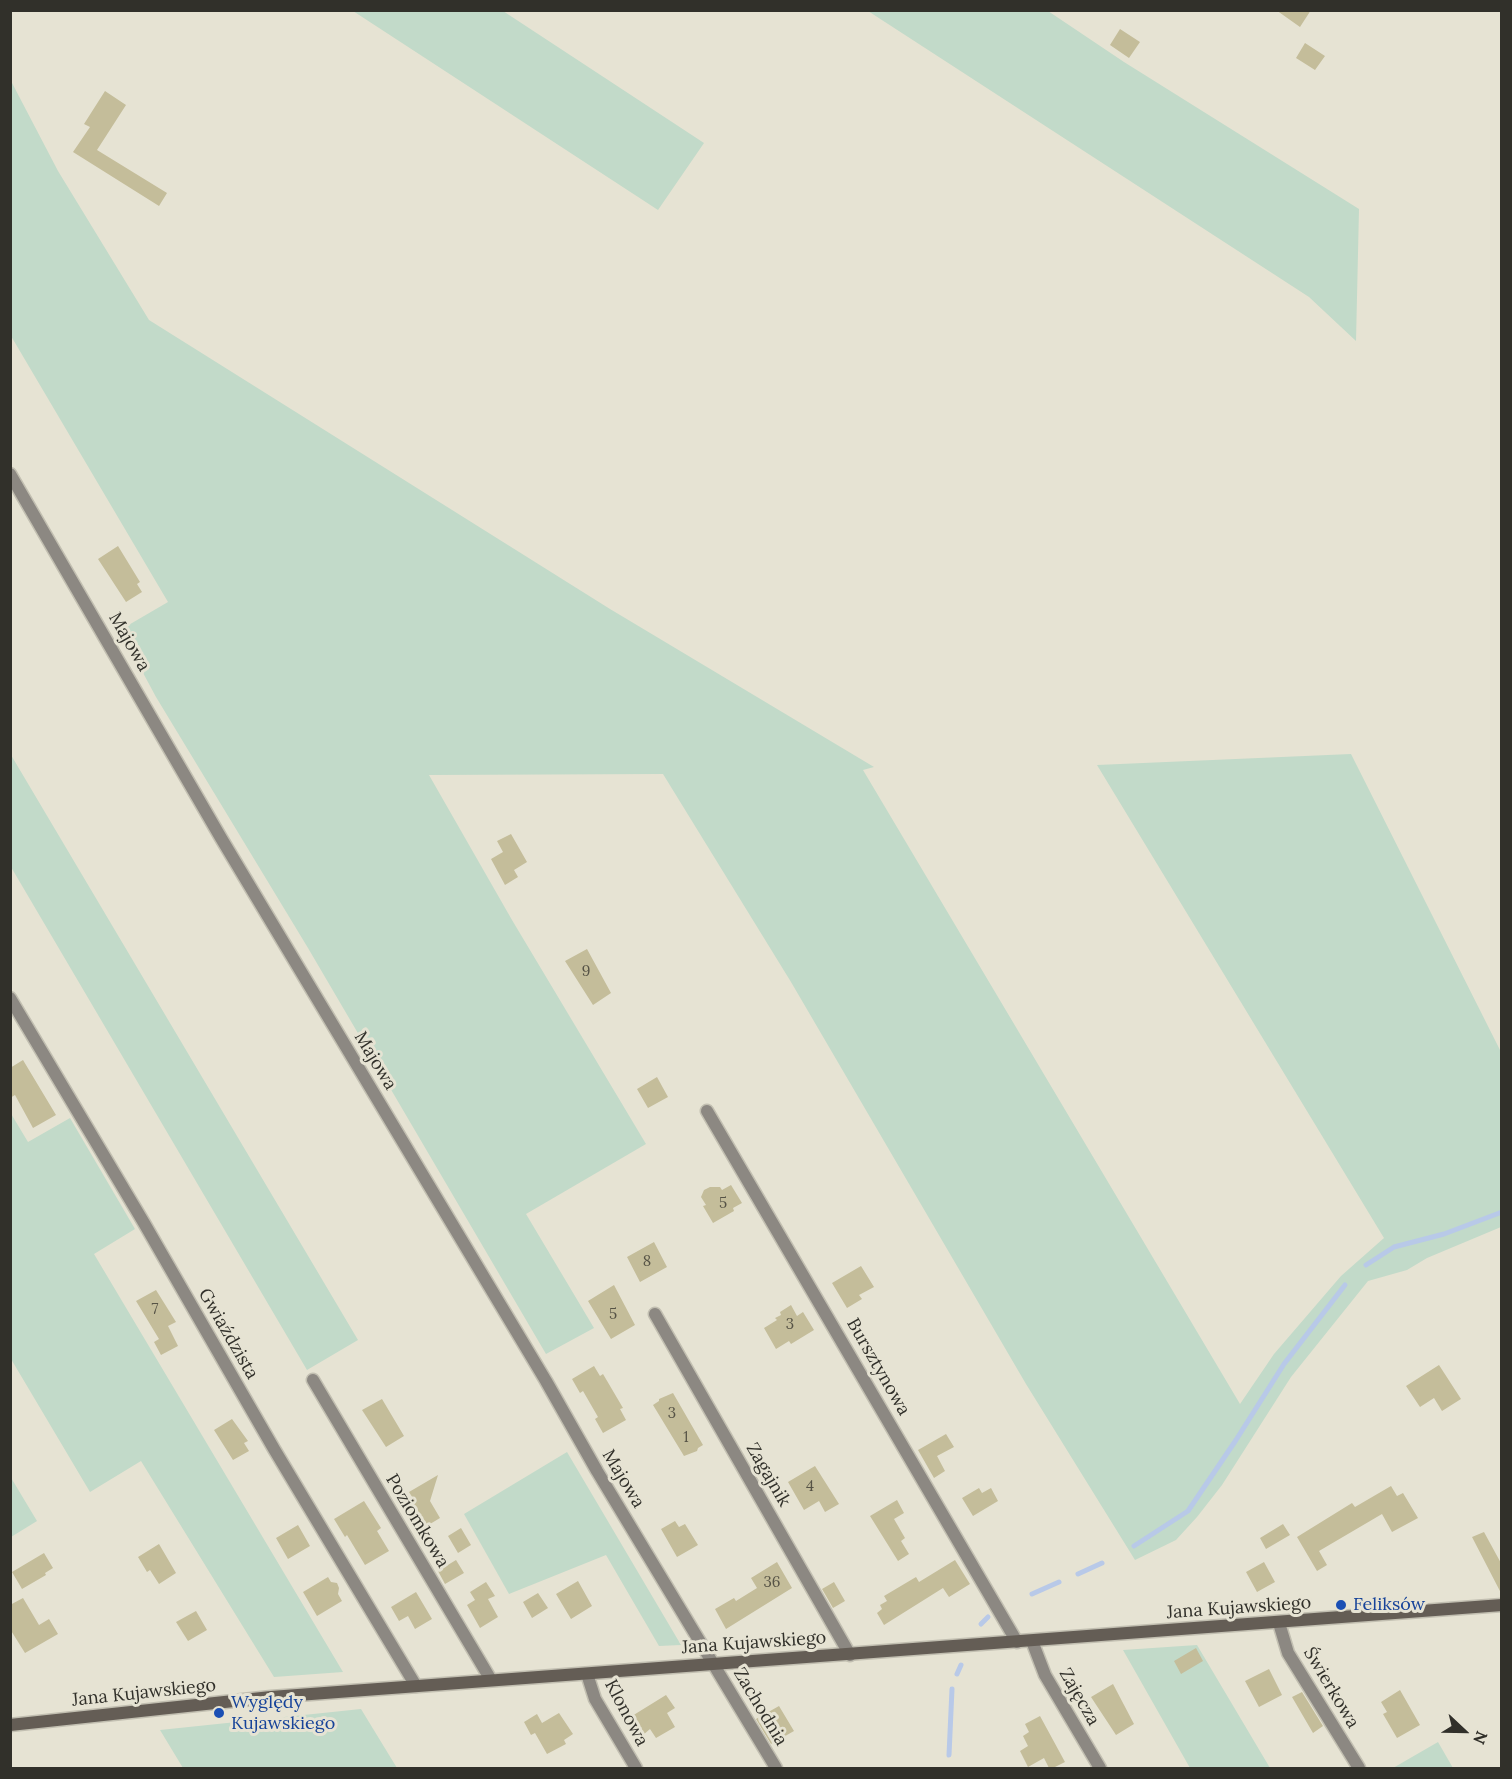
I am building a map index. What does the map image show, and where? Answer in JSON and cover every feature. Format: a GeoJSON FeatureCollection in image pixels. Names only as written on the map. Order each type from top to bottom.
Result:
{"type":"FeatureCollection","features":[{"type":"Feature","properties":{"kind":"main road","name":"Jana Kujawskiego"},"geometry":{"type":"LineString","coordinates":[[10,1725],[271,1698],[416,1686],[1502,1605]]}},
{"type":"Feature","properties":{"kind":"street","name":"Majowa"},"geometry":{"type":"LineString","coordinates":[[10,474],[221,838],[713,1664]]}},
{"type":"Feature","properties":{"kind":"street","name":"Gwiaździsta"},"geometry":{"type":"LineString","coordinates":[[10,998],[138,1213],[274,1449],[416,1686]]}},
{"type":"Feature","properties":{"kind":"street","name":"Bursztynowa"},"geometry":{"type":"LineString","coordinates":[[707,1111],[1017,1642]]}},
{"type":"Feature","properties":{"kind":"street","name":"Zagajnik"},"geometry":{"type":"LineString","coordinates":[[655,1314],[850,1655]]}},
{"type":"Feature","properties":{"kind":"street","name":"Poziomkowa"},"geometry":{"type":"LineString","coordinates":[[313,1380],[491,1680]]}},
{"type":"Feature","properties":{"kind":"street","name":"Świerkowa"},"geometry":{"type":"LineString","coordinates":[[1279,1623],[1288,1653],[1359,1768]]}},
{"type":"Feature","properties":{"kind":"street","name":"Zajęcza"},"geometry":{"type":"LineString","coordinates":[[1032,1641],[1045,1675],[1100,1768]]}},
{"type":"Feature","properties":{"kind":"street","name":"Zachodnia"},"geometry":{"type":"LineString","coordinates":[[713,1664],[776,1768]]}},
{"type":"Feature","properties":{"kind":"street","name":"Klonowa"},"geometry":{"type":"LineString","coordinates":[[587,1674],[595,1699],[636,1768]]}},
{"type":"Feature","properties":{"kind":"green space"},"geometry":{"type":"Polygon","coordinates":[[[353,11],[503,11],[704,143],[658,210],[353,11]]]}},
{"type":"Feature","properties":{"kind":"green space"},"geometry":{"type":"Polygon","coordinates":[[[868,11],[1048,11],[1124,62],[1359,209],[1356,341],[1309,297],[868,11]]]}},
{"type":"Feature","properties":{"kind":"green space"},"geometry":{"type":"Polygon","coordinates":[[[11,81],[58,171],[149,320],[610,609],[874,767],[863,770],[1240,1404],[1274,1354],[1341,1276],[1384,1238],[1097,765],[1351,754],[1501,1052],[1501,1227],[1427,1258],[1407,1270],[1368,1281],[1291,1377],[1222,1485],[1197,1517],[1176,1540],[1135,1560],[1026,1384],[791,982],[663,774],[429,775],[512,920],[646,1144],[526,1214],[594,1328],[546,1354],[308,948],[156,697],[120,630],[168,602],[11,336],[11,81]]]}},
{"type":"Feature","properties":{"kind":"green space"},"geometry":{"type":"Polygon","coordinates":[[[11,755],[358,1340],[307,1370],[11,867],[11,755]]]}},
{"type":"Feature","properties":{"kind":"green space"},"geometry":{"type":"Polygon","coordinates":[[[10,1112],[28,1142],[70,1118],[135,1229],[94,1254],[343,1672],[274,1677],[141,1461],[90,1492],[11,1359],[10,1112]]]}},
{"type":"Feature","properties":{"kind":"green space"},"geometry":{"type":"Polygon","coordinates":[[[567,1452],[681,1645],[659,1646],[606,1555],[509,1594],[464,1514],[567,1452]]]}},
{"type":"Feature","properties":{"kind":"green space"},"geometry":{"type":"Polygon","coordinates":[[[10,1476],[37,1521],[11,1537],[10,1537],[10,1476]]]}},
{"type":"Feature","properties":{"kind":"green space"},"geometry":{"type":"Polygon","coordinates":[[[1197,1645],[1270,1768],[1190,1768],[1123,1650],[1197,1645]]]}},
{"type":"Feature","properties":{"kind":"green space"},"geometry":{"type":"Polygon","coordinates":[[[361,1709],[397,1768],[183,1768],[160,1730],[361,1709]]]}},
{"type":"Feature","properties":{"kind":"green space"},"geometry":{"type":"Polygon","coordinates":[[[1438,1742],[1453,1768],[1393,1768],[1438,1742]]]}},
{"type":"Feature","properties":{"kind":"building"},"geometry":{"type":"Polygon","coordinates":[[[1276,10],[1311,10],[1300,27],[1276,10]]]}},
{"type":"Feature","properties":{"kind":"building"},"geometry":{"type":"Polygon","coordinates":[[[1120,29],[1140,42],[1129,58],[1110,45],[1120,29]]]}},
{"type":"Feature","properties":{"kind":"building"},"geometry":{"type":"Polygon","coordinates":[[[1305,43],[1325,56],[1315,70],[1296,58],[1305,43]]]}},
{"type":"Feature","properties":{"kind":"building"},"geometry":{"type":"Polygon","coordinates":[[[105,91],[126,105],[97,150],[167,193],[159,206],[73,152],[90,127],[84,124],[105,91]]]}},
{"type":"Feature","properties":{"kind":"building"},"geometry":{"type":"Polygon","coordinates":[[[118,546],[140,582],[137,584],[142,592],[126,602],[98,559],[118,546]]]}},
{"type":"Feature","properties":{"kind":"building"},"geometry":{"type":"Polygon","coordinates":[[[511,834],[527,862],[514,870],[518,877],[505,885],[491,859],[503,852],[497,841],[511,834]]]}},
{"type":"Feature","properties":{"kind":"building"},"geometry":{"type":"Polygon","coordinates":[[[587,949],[611,993],[593,1005],[565,961],[587,949]]]}},
{"type":"Feature","properties":{"kind":"building"},"geometry":{"type":"Polygon","coordinates":[[[23,1060],[56,1115],[33,1128],[15,1095],[10,1098],[10,1068],[23,1060]]]}},
{"type":"Feature","properties":{"kind":"building"},"geometry":{"type":"Polygon","coordinates":[[[657,1077],[668,1097],[648,1108],[637,1089],[657,1077]]]}},
{"type":"Feature","properties":{"kind":"building"},"geometry":{"type":"Polygon","coordinates":[[[731,1185],[742,1203],[733,1208],[734,1211],[713,1223],[703,1206],[706,1205],[701,1197],[704,1190],[710,1187],[720,1187],[722,1190],[731,1185]]]}},
{"type":"Feature","properties":{"kind":"building"},"geometry":{"type":"Polygon","coordinates":[[[654,1242],[667,1267],[640,1282],[627,1257],[654,1242]]]}},
{"type":"Feature","properties":{"kind":"building"},"geometry":{"type":"Polygon","coordinates":[[[861,1266],[874,1287],[859,1295],[862,1299],[847,1308],[832,1283],[861,1266]]]}},
{"type":"Feature","properties":{"kind":"building"},"geometry":{"type":"Polygon","coordinates":[[[614,1285],[635,1325],[611,1339],[588,1301],[614,1285]]]}},
{"type":"Feature","properties":{"kind":"building"},"geometry":{"type":"Polygon","coordinates":[[[156,1290],[176,1322],[168,1326],[178,1346],[161,1355],[154,1342],[159,1339],[136,1301],[156,1290]]]}},
{"type":"Feature","properties":{"kind":"building"},"geometry":{"type":"Polygon","coordinates":[[[791,1305],[797,1316],[803,1312],[814,1330],[791,1344],[789,1341],[776,1349],[764,1328],[777,1320],[775,1318],[781,1315],[780,1312],[791,1305]]]}},
{"type":"Feature","properties":{"kind":"building"},"geometry":{"type":"Polygon","coordinates":[[[1439,1365],[1461,1399],[1442,1411],[1434,1398],[1420,1407],[1406,1386],[1439,1365]]]}},
{"type":"Feature","properties":{"kind":"building"},"geometry":{"type":"Polygon","coordinates":[[[594,1366],[600,1376],[603,1374],[623,1408],[620,1409],[626,1420],[603,1433],[595,1419],[598,1417],[583,1391],[580,1393],[572,1379],[594,1366]]]}},
{"type":"Feature","properties":{"kind":"building"},"geometry":{"type":"Polygon","coordinates":[[[673,1393],[703,1445],[697,1451],[684,1456],[653,1405],[659,1399],[673,1393]]]}},
{"type":"Feature","properties":{"kind":"building"},"geometry":{"type":"Polygon","coordinates":[[[382,1399],[404,1436],[386,1447],[362,1410],[382,1399]]]}},
{"type":"Feature","properties":{"kind":"building"},"geometry":{"type":"Polygon","coordinates":[[[232,1419],[248,1441],[244,1443],[249,1451],[233,1460],[214,1430],[232,1419]]]}},
{"type":"Feature","properties":{"kind":"building"},"geometry":{"type":"Polygon","coordinates":[[[946,1434],[954,1447],[937,1456],[945,1471],[934,1478],[918,1450],[946,1434]]]}},
{"type":"Feature","properties":{"kind":"building"},"geometry":{"type":"Polygon","coordinates":[[[815,1466],[839,1504],[825,1512],[819,1501],[804,1510],[788,1482],[815,1466]]]}},
{"type":"Feature","properties":{"kind":"building"},"geometry":{"type":"Polygon","coordinates":[[[438,1475],[430,1501],[440,1518],[420,1530],[405,1505],[414,1500],[409,1492],[438,1475]]]}},
{"type":"Feature","properties":{"kind":"building"},"geometry":{"type":"Polygon","coordinates":[[[1391,1486],[1397,1496],[1403,1493],[1418,1518],[1392,1532],[1382,1514],[1319,1551],[1327,1565],[1317,1571],[1297,1537],[1352,1503],[1355,1507],[1391,1486]]]}},
{"type":"Feature","properties":{"kind":"building"},"geometry":{"type":"Polygon","coordinates":[[[979,1488],[982,1493],[991,1488],[998,1501],[973,1516],[962,1498],[979,1488]]]}},
{"type":"Feature","properties":{"kind":"building"},"geometry":{"type":"Polygon","coordinates":[[[897,1500],[904,1513],[894,1519],[905,1538],[901,1541],[909,1554],[898,1561],[870,1516],[897,1500]]]}},
{"type":"Feature","properties":{"kind":"building"},"geometry":{"type":"Polygon","coordinates":[[[364,1501],[381,1528],[377,1531],[389,1551],[365,1565],[347,1535],[345,1537],[334,1519],[364,1501]]]}},
{"type":"Feature","properties":{"kind":"building"},"geometry":{"type":"Polygon","coordinates":[[[675,1521],[679,1527],[685,1524],[698,1545],[677,1557],[661,1529],[675,1521]]]}},
{"type":"Feature","properties":{"kind":"building"},"geometry":{"type":"Polygon","coordinates":[[[1283,1524],[1290,1535],[1266,1549],[1260,1538],[1283,1524]]]}},
{"type":"Feature","properties":{"kind":"building"},"geometry":{"type":"Polygon","coordinates":[[[298,1525],[310,1546],[288,1559],[276,1538],[298,1525]]]}},
{"type":"Feature","properties":{"kind":"building"},"geometry":{"type":"Polygon","coordinates":[[[461,1528],[471,1545],[458,1553],[448,1536],[461,1528]]]}},
{"type":"Feature","properties":{"kind":"building"},"geometry":{"type":"Polygon","coordinates":[[[1484,1532],[1502,1565],[1502,1595],[1472,1537],[1484,1532]]]}},
{"type":"Feature","properties":{"kind":"building"},"geometry":{"type":"Polygon","coordinates":[[[159,1544],[176,1573],[159,1584],[150,1570],[147,1572],[138,1557],[159,1544]]]}},
{"type":"Feature","properties":{"kind":"building"},"geometry":{"type":"Polygon","coordinates":[[[44,1553],[53,1568],[45,1573],[46,1575],[22,1589],[12,1572],[44,1553]]]}},
{"type":"Feature","properties":{"kind":"building"},"geometry":{"type":"Polygon","coordinates":[[[456,1560],[464,1573],[445,1584],[438,1571],[456,1560]]]}},
{"type":"Feature","properties":{"kind":"building"},"geometry":{"type":"Polygon","coordinates":[[[955,1560],[970,1584],[949,1597],[943,1588],[884,1625],[877,1613],[882,1609],[880,1605],[887,1601],[884,1596],[916,1577],[919,1582],[955,1560]]]}},
{"type":"Feature","properties":{"kind":"building"},"geometry":{"type":"Polygon","coordinates":[[[777,1562],[792,1588],[726,1629],[715,1609],[734,1598],[736,1601],[757,1588],[751,1578],[777,1562]]]}},
{"type":"Feature","properties":{"kind":"building"},"geometry":{"type":"Polygon","coordinates":[[[1264,1562],[1275,1582],[1257,1592],[1246,1572],[1264,1562]]]}},
{"type":"Feature","properties":{"kind":"building"},"geometry":{"type":"Polygon","coordinates":[[[328,1577],[331,1582],[337,1583],[338,1594],[342,1601],[317,1616],[303,1592],[328,1577]]]}},
{"type":"Feature","properties":{"kind":"building"},"geometry":{"type":"Polygon","coordinates":[[[578,1581],[592,1606],[571,1619],[556,1594],[578,1581]]]}},
{"type":"Feature","properties":{"kind":"building"},"geometry":{"type":"Polygon","coordinates":[[[486,1582],[495,1596],[488,1599],[498,1617],[480,1628],[467,1605],[475,1600],[470,1592],[486,1582]]]}},
{"type":"Feature","properties":{"kind":"building"},"geometry":{"type":"Polygon","coordinates":[[[834,1582],[845,1601],[833,1608],[822,1589],[834,1582]]]}},
{"type":"Feature","properties":{"kind":"building"},"geometry":{"type":"Polygon","coordinates":[[[416,1592],[432,1619],[415,1629],[408,1616],[399,1621],[391,1607],[416,1592]]]}},
{"type":"Feature","properties":{"kind":"building"},"geometry":{"type":"Polygon","coordinates":[[[538,1593],[548,1608],[532,1618],[523,1602],[538,1593]]]}},
{"type":"Feature","properties":{"kind":"building"},"geometry":{"type":"Polygon","coordinates":[[[23,1598],[39,1625],[49,1619],[58,1634],[25,1653],[10,1629],[10,1605],[23,1598]]]}},
{"type":"Feature","properties":{"kind":"building"},"geometry":{"type":"Polygon","coordinates":[[[196,1611],[207,1630],[188,1641],[176,1622],[196,1611]]]}},
{"type":"Feature","properties":{"kind":"building"},"geometry":{"type":"Polygon","coordinates":[[[1196,1648],[1203,1661],[1181,1674],[1174,1661],[1196,1648]]]}},
{"type":"Feature","properties":{"kind":"building"},"geometry":{"type":"Polygon","coordinates":[[[1269,1669],[1282,1695],[1259,1707],[1245,1681],[1269,1669]]]}},
{"type":"Feature","properties":{"kind":"building"},"geometry":{"type":"Polygon","coordinates":[[[1113,1684],[1134,1724],[1116,1735],[1091,1697],[1113,1684]]]}},
{"type":"Feature","properties":{"kind":"building"},"geometry":{"type":"Polygon","coordinates":[[[1400,1690],[1420,1725],[1397,1738],[1383,1714],[1387,1712],[1381,1702],[1400,1690]]]}},
{"type":"Feature","properties":{"kind":"building"},"geometry":{"type":"Polygon","coordinates":[[[1302,1692],[1323,1726],[1313,1733],[1292,1697],[1302,1692]]]}},
{"type":"Feature","properties":{"kind":"building"},"geometry":{"type":"Polygon","coordinates":[[[666,1695],[675,1708],[667,1713],[675,1727],[656,1738],[650,1729],[643,1735],[632,1716],[666,1695]]]}},
{"type":"Feature","properties":{"kind":"building"},"geometry":{"type":"Polygon","coordinates":[[[779,1706],[794,1731],[771,1744],[756,1719],[779,1706]]]}},
{"type":"Feature","properties":{"kind":"building"},"geometry":{"type":"Polygon","coordinates":[[[559,1713],[573,1734],[564,1740],[566,1744],[547,1754],[535,1733],[531,1735],[524,1722],[537,1714],[542,1723],[559,1713]]]}},
{"type":"Feature","properties":{"kind":"building"},"geometry":{"type":"Polygon","coordinates":[[[1040,1716],[1065,1762],[1053,1768],[1049,1768],[1044,1758],[1028,1767],[1020,1751],[1028,1746],[1023,1736],[1029,1732],[1025,1724],[1040,1716]]]}},
{"type":"Feature","properties":{"kind":"waterway"},"geometry":{"type":"LineString","coordinates":[[1366,1265],[1394,1247],[1444,1234],[1502,1212]]}},
{"type":"Feature","properties":{"kind":"waterway"},"geometry":{"type":"LineString","coordinates":[[1134,1546],[1188,1511],[1284,1364],[1345,1285]]}},
{"type":"Feature","properties":{"kind":"waterway"},"geometry":{"type":"LineString","coordinates":[[1078,1574],[1102,1563]]}},
{"type":"Feature","properties":{"kind":"waterway"},"geometry":{"type":"LineString","coordinates":[[1032,1594],[1059,1582]]}},
{"type":"Feature","properties":{"kind":"waterway"},"geometry":{"type":"LineString","coordinates":[[981,1624],[988,1617]]}},
{"type":"Feature","properties":{"kind":"waterway"},"geometry":{"type":"LineString","coordinates":[[957,1674],[961,1665]]}},
{"type":"Feature","properties":{"kind":"waterway"},"geometry":{"type":"LineString","coordinates":[[949,1755],[952,1689]]}},
{"type":"Feature","properties":{"kind":"place","name":"Feliksów"},"geometry":{"type":"Point","coordinates":[1341,1605]}},
{"type":"Feature","properties":{"kind":"place","name":"Wyględy Kujawskiego"},"geometry":{"type":"Point","coordinates":[219,1713]}}]}
